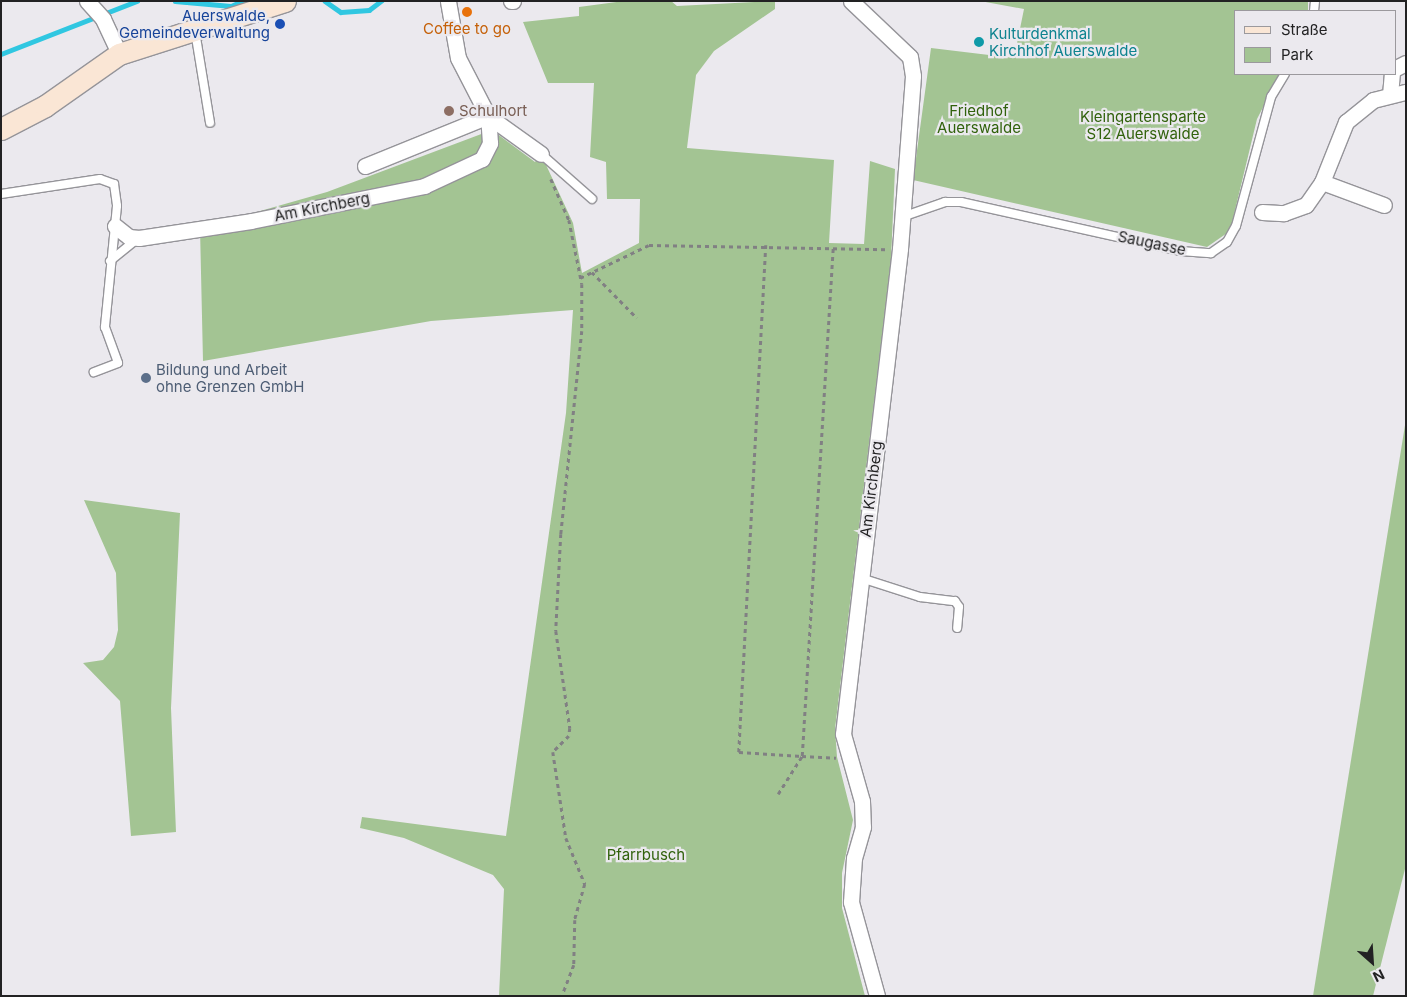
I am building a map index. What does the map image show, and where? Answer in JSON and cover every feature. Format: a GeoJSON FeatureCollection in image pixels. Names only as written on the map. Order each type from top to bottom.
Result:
{"type":"FeatureCollection","features":[{"type":"Feature","properties":{"kind":"main road"},"geometry":{"type":"LineString","coordinates":[[1,130],[44,106],[120,54],[285,1]]}},
{"type":"Feature","properties":{"kind":"street","name":"Am Kirchberg"},"geometry":{"type":"LineString","coordinates":[[139,238],[314,210],[437,182],[482,159],[490,143],[488,116],[458,58],[448,1]]}},
{"type":"Feature","properties":{"kind":"street","name":"Am Kirchberg"},"geometry":{"type":"LineString","coordinates":[[851,1],[910,58],[910,121],[900,218],[900,250],[843,734],[848,759],[862,801],[863,827],[854,858],[851,902],[877,996]]}},
{"type":"Feature","properties":{"kind":"street"},"geometry":{"type":"LineString","coordinates":[[90,4],[103,19],[120,54]]}},
{"type":"Feature","properties":{"kind":"street"},"geometry":{"type":"LineString","coordinates":[[1390,95],[1392,75]]}},
{"type":"Feature","properties":{"kind":"street"},"geometry":{"type":"LineString","coordinates":[[1262,212],[1297,210],[1314,197],[1346,122],[1373,100],[1406,92]]}},
{"type":"Feature","properties":{"kind":"street","name":"Am Kirchberg"},"geometry":{"type":"LineString","coordinates":[[488,116],[539,152]]}},
{"type":"Feature","properties":{"kind":"street"},"geometry":{"type":"LineString","coordinates":[[365,166],[488,116]]}},
{"type":"Feature","properties":{"kind":"street"},"geometry":{"type":"LineString","coordinates":[[1322,182],[1384,205]]}},
{"type":"Feature","properties":{"kind":"street"},"geometry":{"type":"LineString","coordinates":[[115,226],[129,237],[139,238]]}},
{"type":"Feature","properties":{"kind":"lane"},"geometry":{"type":"LineString","coordinates":[[194,29],[210,123]]}},
{"type":"Feature","properties":{"kind":"lane","name":"Saugasse"},"geometry":{"type":"LineString","coordinates":[[900,218],[945,202],[1014,212],[1180,251],[1211,253],[1227,242],[1236,226],[1271,97],[1284,75]]}},
{"type":"Feature","properties":{"kind":"lane"},"geometry":{"type":"LineString","coordinates":[[539,152],[592,200]]}},
{"type":"Feature","properties":{"kind":"lane"},"geometry":{"type":"LineString","coordinates":[[1,194],[108,180],[118,191],[105,327],[118,363],[94,372]]}},
{"type":"Feature","properties":{"kind":"lane"},"geometry":{"type":"LineString","coordinates":[[110,261],[139,238]]}},
{"type":"Feature","properties":{"kind":"lane"},"geometry":{"type":"LineString","coordinates":[[860,578],[920,597],[955,601],[959,607],[957,628]]}},
{"type":"Feature","properties":{"kind":"path"},"geometry":{"type":"LineString","coordinates":[[539,152],[569,220],[580,278],[582,331],[561,534],[556,631],[570,736],[553,752],[566,838],[585,884],[575,920],[574,965],[562,996]]}},
{"type":"Feature","properties":{"kind":"path"},"geometry":{"type":"LineString","coordinates":[[580,278],[649,245],[766,245],[900,250]]}},
{"type":"Feature","properties":{"kind":"path"},"geometry":{"type":"LineString","coordinates":[[766,245],[739,752],[848,759]]}},
{"type":"Feature","properties":{"kind":"path"},"geometry":{"type":"LineString","coordinates":[[778,794],[802,756],[833,247]]}},
{"type":"Feature","properties":{"kind":"path"},"geometry":{"type":"LineString","coordinates":[[592,272],[637,318]]}},
{"type":"Feature","properties":{"kind":"green space","name":"Pfarrbusch"},"geometry":{"type":"Polygon","coordinates":[[[624,1],[671,1],[677,6],[775,1],[775,9],[714,51],[696,75],[687,148],[834,160],[829,243],[864,244],[870,161],[895,169],[891,259],[835,729],[837,757],[853,820],[842,873],[842,908],[865,996],[499,996],[504,889],[493,875],[404,838],[360,828],[362,817],[506,836],[566,413],[573,310],[431,321],[203,361],[200,228],[327,192],[492,130],[535,162],[541,154],[573,223],[582,273],[639,243],[640,199],[607,199],[606,162],[590,157],[594,83],[548,83],[523,22],[579,16],[579,7],[624,1]]]}},
{"type":"Feature","properties":{"kind":"green space","name":"Kleingartensparte S12 Auerswalde"},"geometry":{"type":"Polygon","coordinates":[[[980,1],[1308,1],[1308,10],[1234,10],[1234,75],[1279,75],[1257,119],[1230,231],[1207,247],[913,180],[931,48],[1014,58],[1024,9],[980,1]]]}},
{"type":"Feature","properties":{"kind":"green space"},"geometry":{"type":"Polygon","coordinates":[[[1406,419],[1406,865],[1373,996],[1313,996],[1406,419]]]}},
{"type":"Feature","properties":{"kind":"green space"},"geometry":{"type":"Polygon","coordinates":[[[84,500],[180,513],[171,708],[176,832],[131,836],[120,701],[83,663],[103,660],[114,647],[118,630],[116,573],[84,500]]]}},
{"type":"Feature","properties":{"kind":"waterway"},"geometry":{"type":"LineString","coordinates":[[1,54],[137,1]]}},
{"type":"Feature","properties":{"kind":"waterway"},"geometry":{"type":"LineString","coordinates":[[175,1],[231,6],[242,1]]}},
{"type":"Feature","properties":{"kind":"waterway"},"geometry":{"type":"LineString","coordinates":[[325,1],[341,12],[369,10],[381,1]]}},
{"type":"Feature","properties":{"kind":"place","name":"Coffee to go"},"geometry":{"type":"Point","coordinates":[467,12]}},
{"type":"Feature","properties":{"kind":"place","name":"Auerswalde, Gemeindeverwaltung"},"geometry":{"type":"Point","coordinates":[280,24]}},
{"type":"Feature","properties":{"kind":"place","name":"Kulturdenkmal Kirchhof Auerswalde"},"geometry":{"type":"Point","coordinates":[979,42]}},
{"type":"Feature","properties":{"kind":"place","name":"Schulhort"},"geometry":{"type":"Point","coordinates":[449,111]}},
{"type":"Feature","properties":{"kind":"place","name":"Bildung und Arbeit ohne Grenzen GmbH"},"geometry":{"type":"Point","coordinates":[146,378]}},
{"type":"Feature","properties":{"kind":"park label","name":"Friedhof Auerswalde"},"geometry":{"type":"Point","coordinates":[979,118]}}]}
